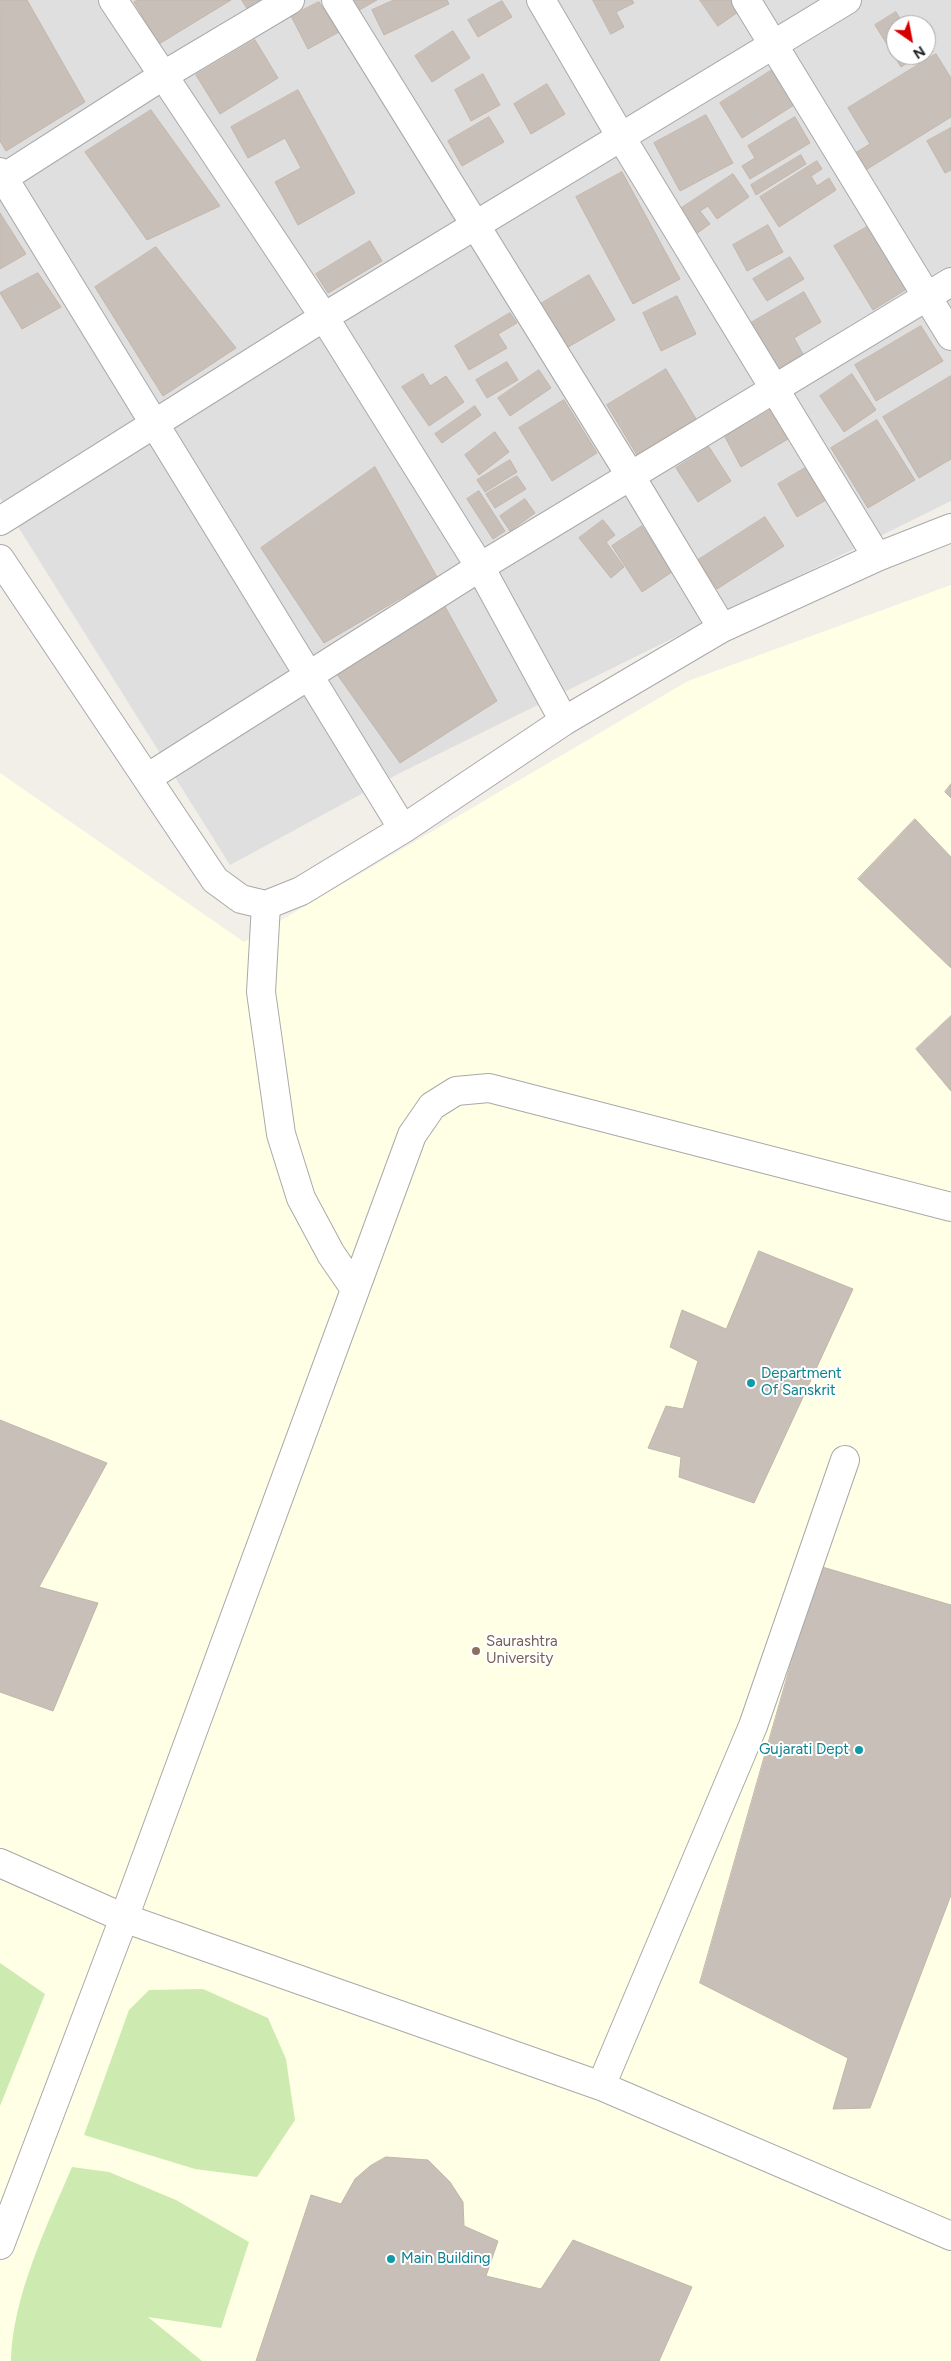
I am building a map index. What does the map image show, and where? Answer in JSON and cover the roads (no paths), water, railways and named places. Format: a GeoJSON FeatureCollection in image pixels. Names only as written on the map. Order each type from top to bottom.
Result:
{"type":"FeatureCollection","features":[{"type":"Feature","properties":{"kind":"street"},"geometry":{"type":"LineString","coordinates":[[113,0],[324,317],[480,567],[564,721]]}},
{"type":"Feature","properties":{"kind":"street"},"geometry":{"type":"LineString","coordinates":[[290,0],[164,75],[1,177],[403,829]]}},
{"type":"Feature","properties":{"kind":"street"},"geometry":{"type":"LineString","coordinates":[[336,0],[477,225],[722,628]]}},
{"type":"Feature","properties":{"kind":"street"},"geometry":{"type":"LineString","coordinates":[[541,0],[621,137],[877,557]]}},
{"type":"Feature","properties":{"kind":"street"},"geometry":{"type":"LineString","coordinates":[[746,0],[951,336]]}},
{"type":"Feature","properties":{"kind":"street"},"geometry":{"type":"LineString","coordinates":[[0,521],[324,317],[847,0]]}},
{"type":"Feature","properties":{"kind":"street"},"geometry":{"type":"LineString","coordinates":[[147,778],[480,567],[951,282]]}},
{"type":"Feature","properties":{"kind":"street"},"geometry":{"type":"LineString","coordinates":[[0,559],[215,880],[241,899],[266,905],[301,890],[403,829],[564,721],[722,628],[877,557],[951,528]]}},
{"type":"Feature","properties":{"kind":"street"},"geometry":{"type":"LineString","coordinates":[[266,905],[261,992],[281,1134],[301,1198],[330,1254],[355,1289]]}},
{"type":"Feature","properties":{"kind":"street"},"geometry":{"type":"LineString","coordinates":[[0,2245],[124,1918],[412,1135],[432,1106],[456,1091],[489,1088],[951,1207]]}},
{"type":"Feature","properties":{"kind":"street"},"geometry":{"type":"LineString","coordinates":[[601,2086],[753,1726],[845,1460]]}},
{"type":"Feature","properties":{"kind":"street"},"geometry":{"type":"LineString","coordinates":[[0,1863],[124,1918],[601,2086],[950,2233]]}},
{"type":"Feature","properties":{"kind":"place","name":"Department Of Sanskrit"},"geometry":{"type":"Point","coordinates":[751,1383]}},
{"type":"Feature","properties":{"kind":"place","name":"Saurashtra University"},"geometry":{"type":"Point","coordinates":[476,1651]}},
{"type":"Feature","properties":{"kind":"place","name":"Gujarati Dept"},"geometry":{"type":"Point","coordinates":[859,1750]}},
{"type":"Feature","properties":{"kind":"place","name":"Main Building"},"geometry":{"type":"Point","coordinates":[391,2259]}}]}
